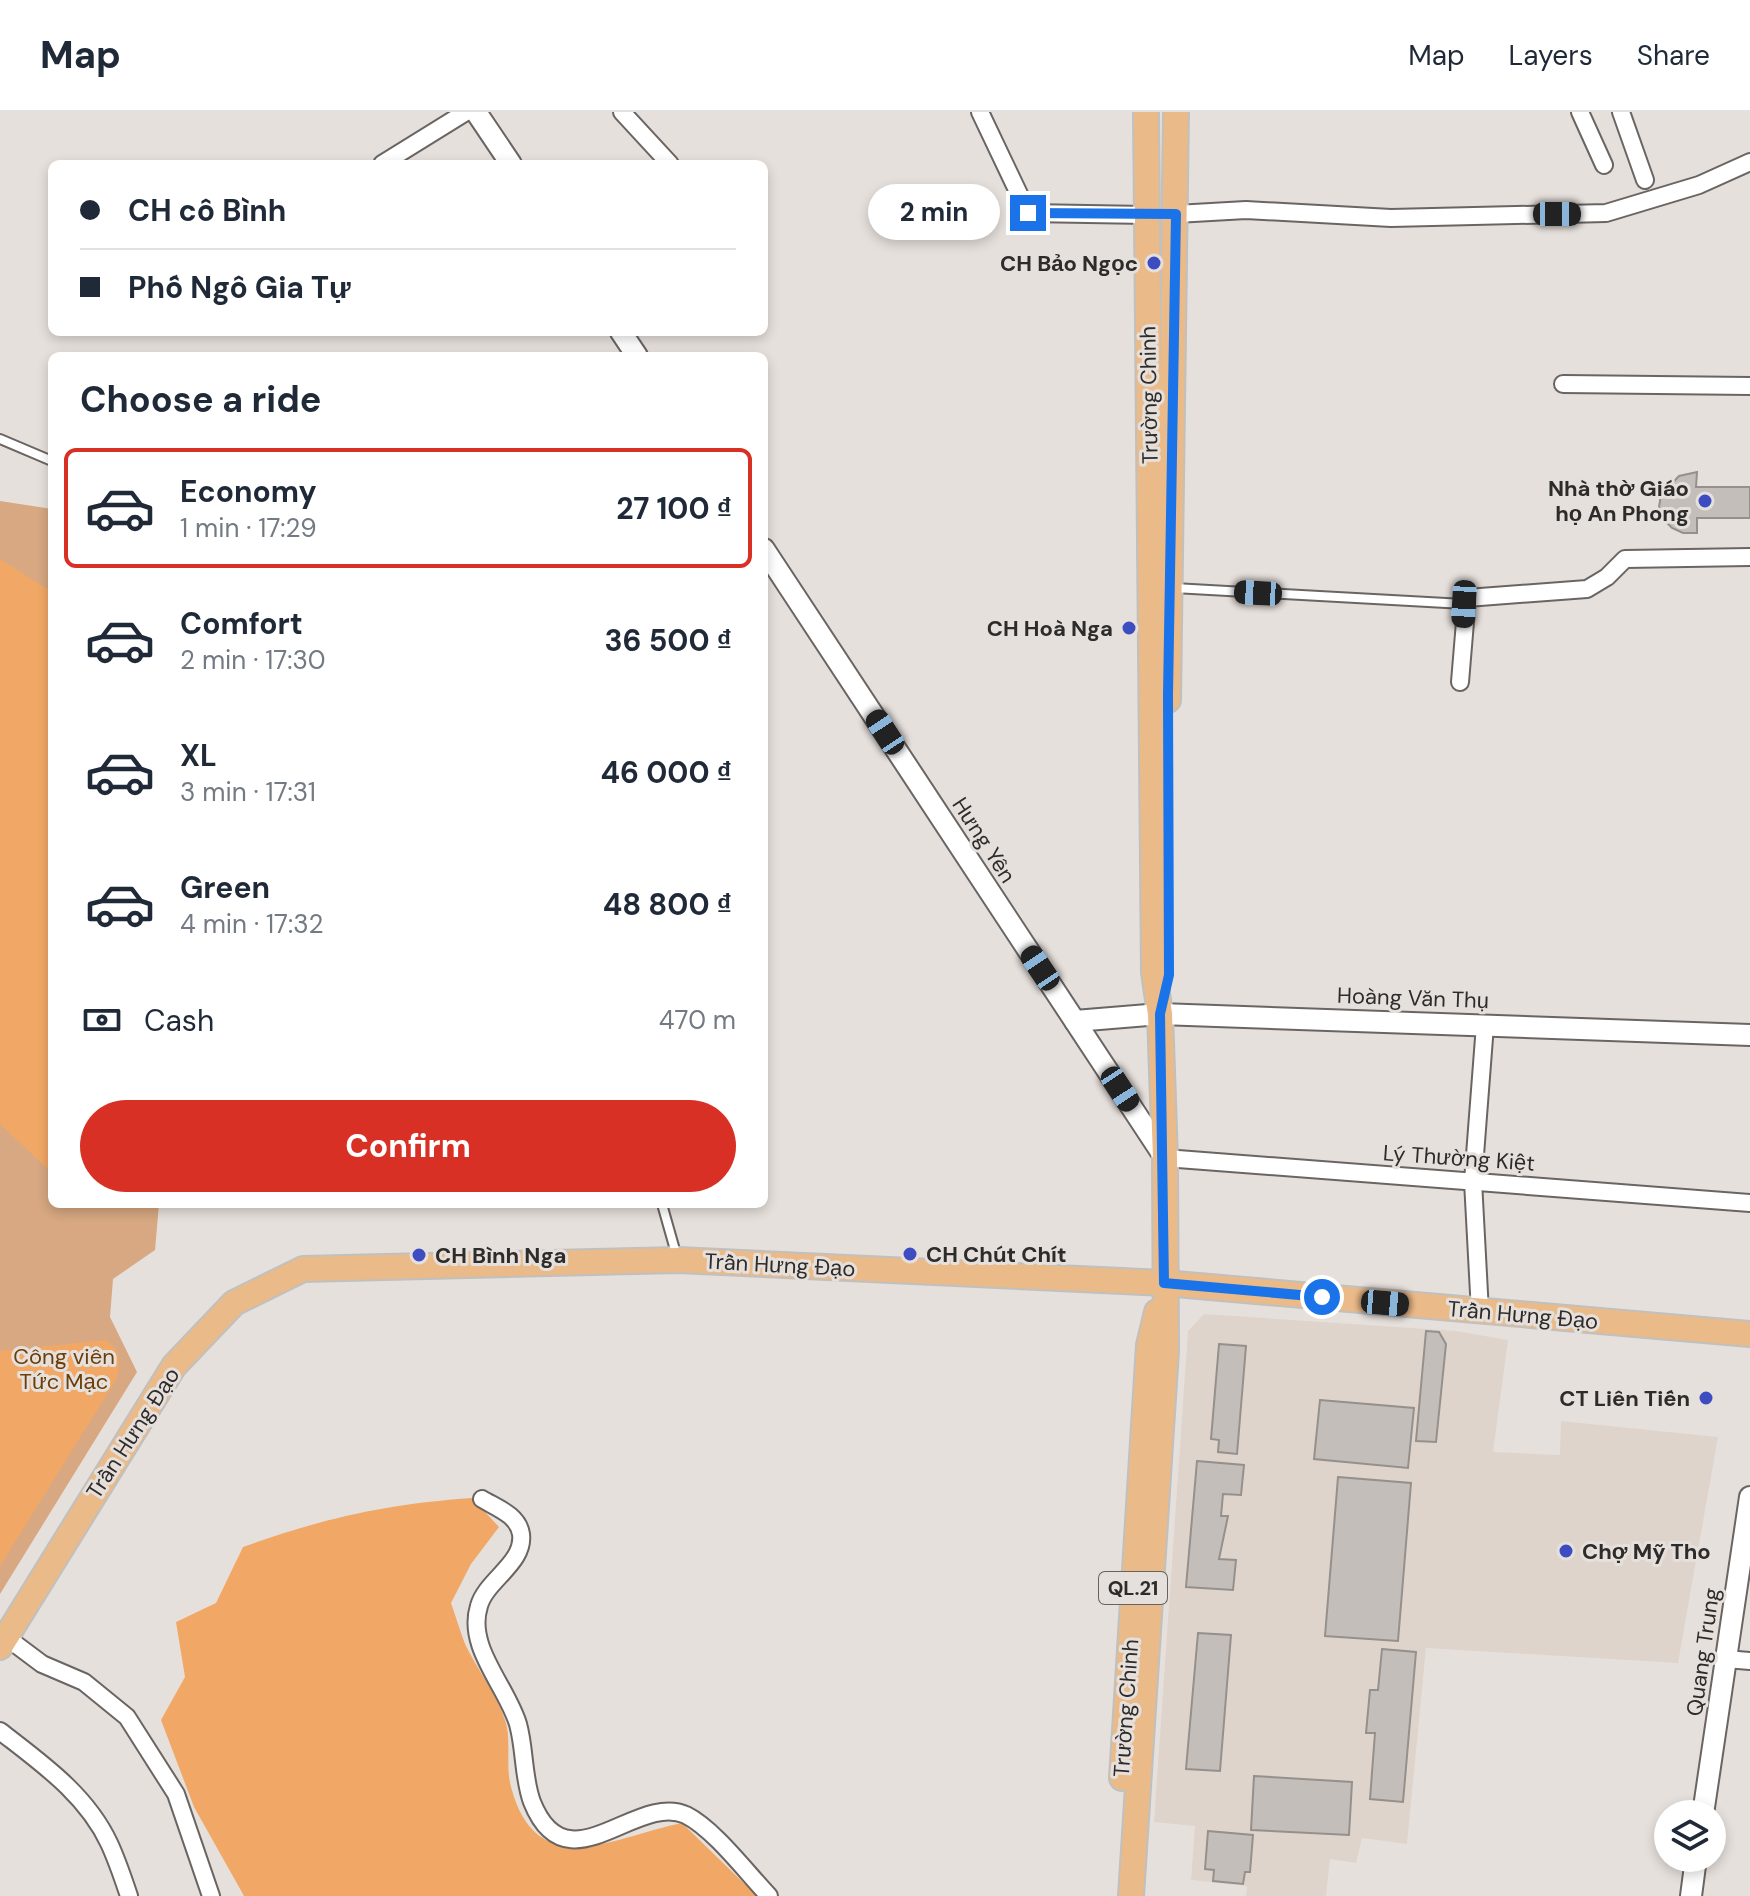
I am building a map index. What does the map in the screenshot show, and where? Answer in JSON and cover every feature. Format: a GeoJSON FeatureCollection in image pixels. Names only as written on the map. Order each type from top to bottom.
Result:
{"type":"FeatureCollection","features":[{"type":"Feature","properties":{"kind":"main road","name":"Trường Chinh"},"geometry":{"type":"LineString","coordinates":[[1131,1896],[1166,1351],[1165,1158],[1160,1014],[1154,972],[1160,695],[1146,112]]}},
{"type":"Feature","properties":{"kind":"main road","name":"Trường Chinh"},"geometry":{"type":"LineString","coordinates":[[1160,695],[1169,588],[1176,112]]}},
{"type":"Feature","properties":{"kind":"main road"},"geometry":{"type":"LineString","coordinates":[[1147,215],[1176,214]]}},
{"type":"Feature","properties":{"kind":"main road","name":"Trần Hưng Đạo"},"geometry":{"type":"LineString","coordinates":[[3,1642],[174,1366],[234,1303],[303,1269],[678,1260],[1164,1283],[1750,1334]]}},
{"type":"Feature","properties":{"kind":"main road","name":"Trường Chinh"},"geometry":{"type":"LineString","coordinates":[[1114,1896],[1149,1345],[1164,1283]]}},
{"type":"Feature","properties":{"kind":"street"},"geometry":{"type":"LineString","coordinates":[[388,160],[466,112]]}},
{"type":"Feature","properties":{"kind":"street"},"geometry":{"type":"LineString","coordinates":[[476,112],[508,160]]}},
{"type":"Feature","properties":{"kind":"street"},"geometry":{"type":"LineString","coordinates":[[622,112],[666,160]]}},
{"type":"Feature","properties":{"kind":"street"},"geometry":{"type":"LineString","coordinates":[[980,112],[1028,213],[1147,215]]}},
{"type":"Feature","properties":{"kind":"street"},"geometry":{"type":"LineString","coordinates":[[1580,112],[1604,165]]}},
{"type":"Feature","properties":{"kind":"street"},"geometry":{"type":"LineString","coordinates":[[1621,112],[1645,180]]}},
{"type":"Feature","properties":{"kind":"street"},"geometry":{"type":"LineString","coordinates":[[1176,214],[1246,210],[1391,218],[1606,213],[1699,185],[1750,162]]}},
{"type":"Feature","properties":{"kind":"street"},"geometry":{"type":"LineString","coordinates":[[1563,384],[1750,386]]}},
{"type":"Feature","properties":{"kind":"street","name":"Hưng Yên"},"geometry":{"type":"LineString","coordinates":[[768,555],[1165,1158]]}},
{"type":"Feature","properties":{"kind":"street"},"geometry":{"type":"LineString","coordinates":[[1460,682],[1464,604],[1467,598],[1587,589],[1607,577],[1625,559],[1750,557]]}},
{"type":"Feature","properties":{"kind":"street","name":"Hoàng Văn Thụ"},"geometry":{"type":"LineString","coordinates":[[1075,1021],[1160,1014],[1750,1035]]}},
{"type":"Feature","properties":{"kind":"street"},"geometry":{"type":"LineString","coordinates":[[1480,1312],[1473,1181],[1485,1025]]}},
{"type":"Feature","properties":{"kind":"street","name":"Lý Thường Kiệt"},"geometry":{"type":"LineString","coordinates":[[1165,1158],[1750,1203]]}},
{"type":"Feature","properties":{"kind":"street","name":"Quang Trung"},"geometry":{"type":"LineString","coordinates":[[1705,1800],[1750,1497]]}},
{"type":"Feature","properties":{"kind":"street"},"geometry":{"type":"LineString","coordinates":[[482,1499],[516,1519],[521,1536],[518,1553],[479,1603],[474,1629],[518,1725],[531,1799],[544,1825],[561,1836],[585,1840],[665,1810],[686,1815],[769,1896]]}},
{"type":"Feature","properties":{"kind":"street"},"geometry":{"type":"LineString","coordinates":[[3,1642],[42,1664],[84,1682],[127,1717],[176,1794],[211,1896]]}},
{"type":"Feature","properties":{"kind":"street"},"geometry":{"type":"LineString","coordinates":[[1726,1659],[1750,1661]]}},
{"type":"Feature","properties":{"kind":"street"},"geometry":{"type":"LineString","coordinates":[[0,1731],[60,1779],[87,1807],[109,1841],[129,1896]]}},
{"type":"Feature","properties":{"kind":"street"},"geometry":{"type":"LineString","coordinates":[[1691,1896],[1694,1872]]}},
{"type":"Feature","properties":{"kind":"lane"},"geometry":{"type":"LineString","coordinates":[[0,439],[48,459]]}},
{"type":"Feature","properties":{"kind":"lane"},"geometry":{"type":"LineString","coordinates":[[1169,588],[1464,604]]}},
{"type":"Feature","properties":{"kind":"lane"},"geometry":{"type":"LineString","coordinates":[[663,1208],[678,1260]]}},
{"type":"Feature","properties":{"kind":"shaded area"},"geometry":{"type":"Polygon","coordinates":[[[0,559],[48,589],[48,1169],[0,1124],[0,559]]]}},
{"type":"Feature","properties":{"kind":"shaded area"},"geometry":{"type":"Polygon","coordinates":[[[1204,1314],[1456,1331],[1508,1340],[1493,1452],[1560,1455],[1561,1421],[1718,1437],[1678,1663],[1426,1648],[1407,1844],[1362,1838],[1356,1863],[1330,1859],[1326,1896],[1246,1896],[1247,1886],[1191,1880],[1195,1826],[1154,1822],[1188,1331],[1204,1314]]]}},
{"type":"Feature","properties":{"kind":"shaded area"},"geometry":{"type":"Polygon","coordinates":[[[106,1340],[118,1357],[117,1378],[0,1566],[0,1351],[106,1340]]]}},
{"type":"Feature","properties":{"kind":"shaded area"},"geometry":{"type":"Polygon","coordinates":[[[472,1498],[499,1527],[471,1564],[451,1603],[465,1644],[505,1720],[509,1779],[523,1817],[539,1836],[558,1845],[580,1847],[682,1823],[757,1896],[244,1896],[194,1807],[161,1720],[185,1677],[176,1622],[216,1603],[243,1547],[356,1514],[472,1498]]]}},
{"type":"Feature","properties":{"kind":"green space","name":"Công viên Tức Mạc"},"geometry":{"type":"Polygon","coordinates":[[[0,501],[48,508],[48,1208],[159,1208],[155,1250],[113,1279],[110,1317],[137,1372],[0,1594],[0,501]]]}},
{"type":"Feature","properties":{"kind":"building","name":"Nhà thờ Giáo họ An Phong"},"geometry":{"type":"Polygon","coordinates":[[[1697,472],[1696,487],[1750,487],[1750,518],[1697,518],[1697,533],[1683,533],[1672,528],[1662,518],[1659,507],[1661,495],[1679,476],[1697,472]]]}},
{"type":"Feature","properties":{"kind":"building"},"geometry":{"type":"Polygon","coordinates":[[[1426,1331],[1439,1332],[1446,1344],[1436,1442],[1416,1441],[1426,1331]]]}},
{"type":"Feature","properties":{"kind":"building"},"geometry":{"type":"Polygon","coordinates":[[[1219,1344],[1246,1346],[1237,1454],[1218,1452],[1219,1440],[1211,1439],[1219,1344]]]}},
{"type":"Feature","properties":{"kind":"building"},"geometry":{"type":"Polygon","coordinates":[[[1320,1400],[1414,1408],[1408,1468],[1314,1459],[1320,1400]]]}},
{"type":"Feature","properties":{"kind":"building"},"geometry":{"type":"Polygon","coordinates":[[[1197,1461],[1244,1465],[1241,1495],[1223,1494],[1221,1516],[1228,1516],[1219,1559],[1236,1560],[1233,1590],[1186,1587],[1197,1461]]]}},
{"type":"Feature","properties":{"kind":"building"},"geometry":{"type":"Polygon","coordinates":[[[1338,1477],[1411,1483],[1398,1641],[1325,1636],[1338,1477]]]}},
{"type":"Feature","properties":{"kind":"building"},"geometry":{"type":"Polygon","coordinates":[[[1198,1633],[1231,1635],[1220,1771],[1186,1769],[1198,1633]]]}},
{"type":"Feature","properties":{"kind":"building"},"geometry":{"type":"Polygon","coordinates":[[[1382,1649],[1416,1652],[1403,1802],[1370,1799],[1375,1733],[1366,1733],[1370,1690],[1378,1690],[1382,1649]]]}},
{"type":"Feature","properties":{"kind":"building"},"geometry":{"type":"Polygon","coordinates":[[[1254,1776],[1352,1782],[1349,1835],[1251,1830],[1254,1776]]]}},
{"type":"Feature","properties":{"kind":"building"},"geometry":{"type":"Polygon","coordinates":[[[1208,1831],[1253,1835],[1250,1872],[1245,1872],[1243,1884],[1213,1881],[1214,1870],[1205,1869],[1208,1831]]]}},
{"type":"Feature","properties":{"kind":"place","name":"CH Bảo Ngọc"},"geometry":{"type":"Point","coordinates":[1154,263]}},
{"type":"Feature","properties":{"kind":"place","name":"Nhà thờ Giáo họ An Phong"},"geometry":{"type":"Point","coordinates":[1705,501]}},
{"type":"Feature","properties":{"kind":"place","name":"CH Hoà Nga"},"geometry":{"type":"Point","coordinates":[1129,628]}},
{"type":"Feature","properties":{"kind":"place","name":"CH Chút Chít"},"geometry":{"type":"Point","coordinates":[910,1254]}},
{"type":"Feature","properties":{"kind":"place","name":"CH Bình Nga"},"geometry":{"type":"Point","coordinates":[419,1255]}},
{"type":"Feature","properties":{"kind":"place","name":"CT Liên Tiến"},"geometry":{"type":"Point","coordinates":[1706,1398]}},
{"type":"Feature","properties":{"kind":"place","name":"Chợ Mỹ Tho"},"geometry":{"type":"Point","coordinates":[1566,1551]}},
{"type":"Feature","properties":{"kind":"route"},"geometry":{"type":"LineString","coordinates":[[1028,213],[1176,214],[1168,695],[1169,975],[1160,1014],[1165,1158],[1164,1283],[1322,1297]]}}]}
